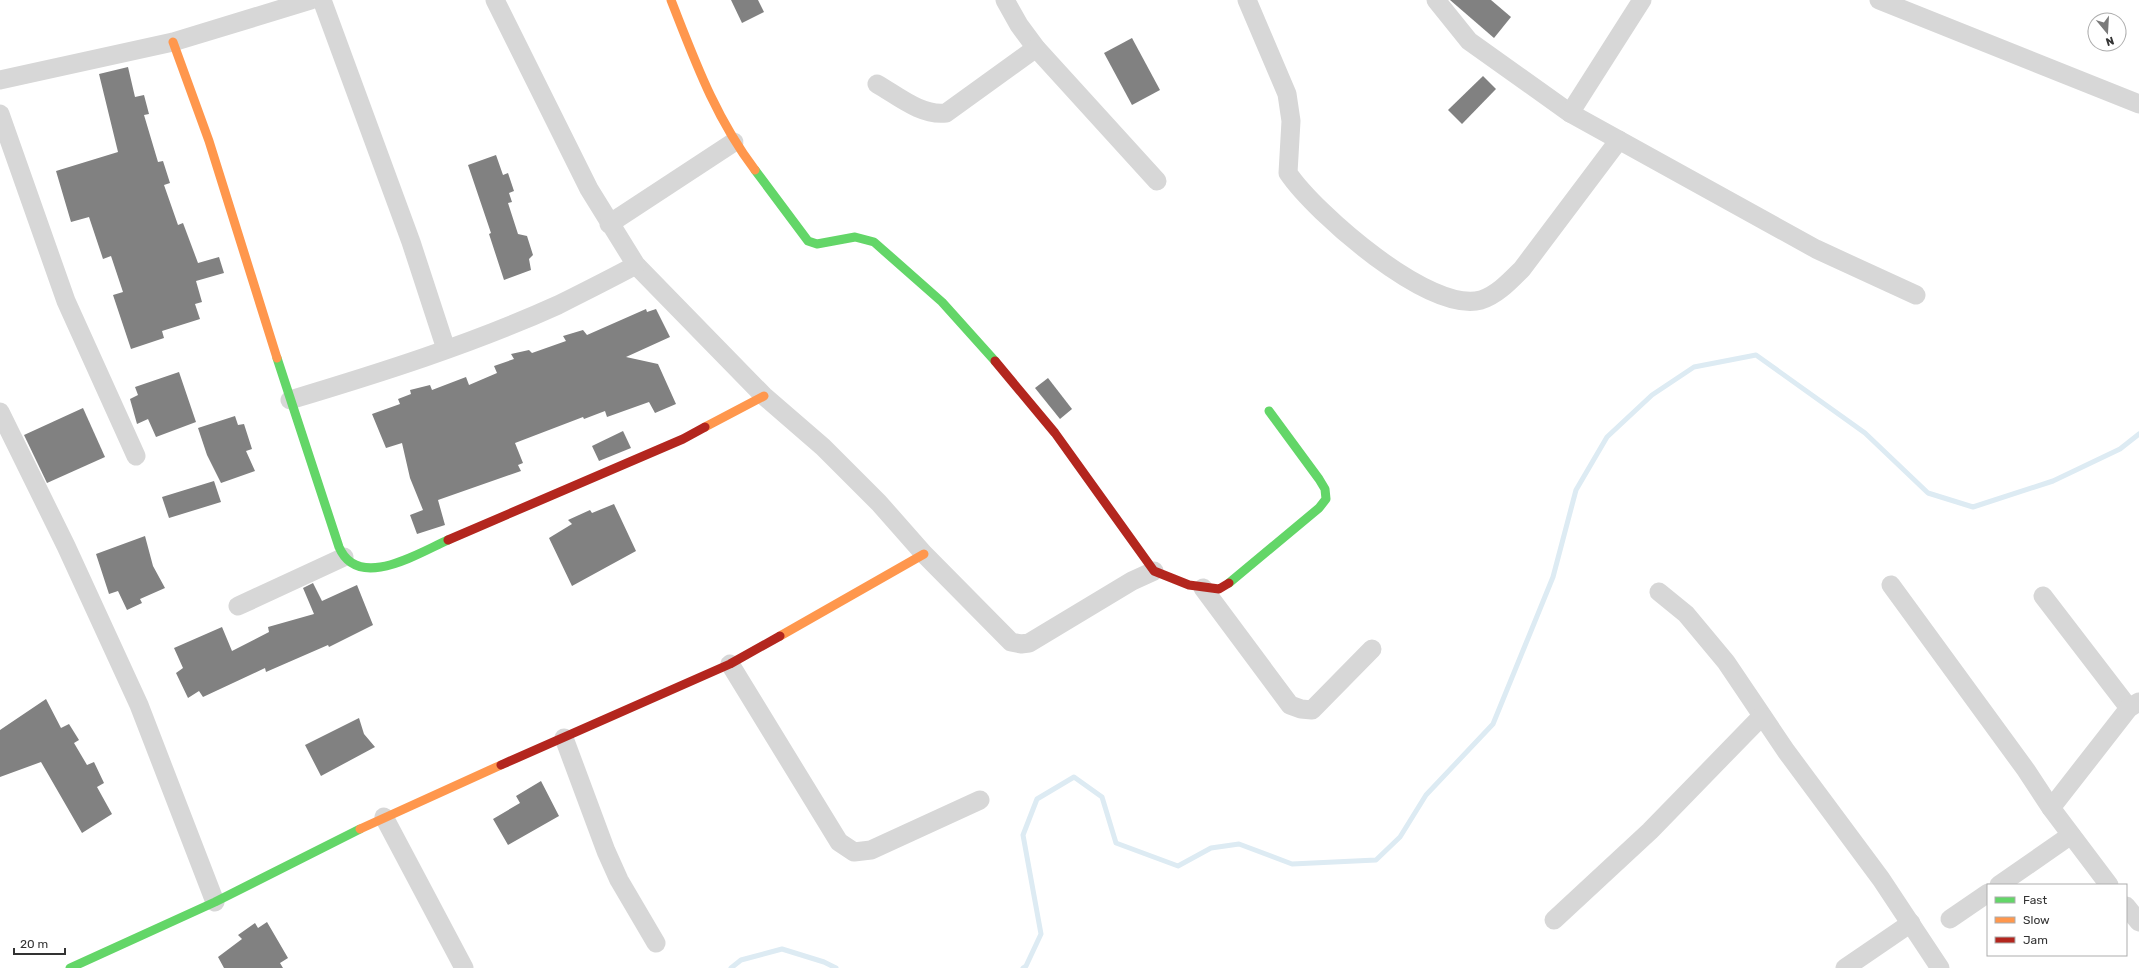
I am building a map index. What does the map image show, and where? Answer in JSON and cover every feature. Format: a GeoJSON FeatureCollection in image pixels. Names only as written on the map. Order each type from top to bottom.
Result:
{"type":"FeatureCollection","features":[{"type":"Feature","properties":{"kind":"street"},"geometry":{"type":"LineString","coordinates":[[0,80],[173,42],[311,0]]}},
{"type":"Feature","properties":{"kind":"street"},"geometry":{"type":"LineString","coordinates":[[322,0],[411,242],[446,348]]}},
{"type":"Feature","properties":{"kind":"street"},"geometry":{"type":"LineString","coordinates":[[495,0],[559,131],[609,224],[636,265],[764,396],[823,447],[879,503],[924,554],[1011,642],[1021,644],[1029,643],[1132,581],[1154,571]]}},
{"type":"Feature","properties":{"kind":"street"},"geometry":{"type":"LineString","coordinates":[[671,0],[707,90],[734,142],[808,241],[817,244],[855,237],[874,242],[942,302],[1019,388],[1054,433],[1154,571],[1189,586],[1219,589],[1236,579],[1319,508],[1326,499],[1325,489],[1269,411]]}},
{"type":"Feature","properties":{"kind":"street"},"geometry":{"type":"LineString","coordinates":[[1005,0],[1019,25],[1036,48],[1157,181]]}},
{"type":"Feature","properties":{"kind":"street"},"geometry":{"type":"LineString","coordinates":[[1247,0],[1287,94],[1291,121],[1288,173],[1307,197],[1360,245],[1418,286],[1437,294],[1460,300],[1480,300],[1496,292],[1522,269],[1619,140]]}},
{"type":"Feature","properties":{"kind":"street"},"geometry":{"type":"LineString","coordinates":[[1436,0],[1469,41],[1570,113],[1816,249],[1916,295]]}},
{"type":"Feature","properties":{"kind":"street"},"geometry":{"type":"LineString","coordinates":[[1570,113],[1642,0]]}},
{"type":"Feature","properties":{"kind":"street"},"geometry":{"type":"LineString","coordinates":[[1879,0],[2139,104]]}},
{"type":"Feature","properties":{"kind":"street"},"geometry":{"type":"LineString","coordinates":[[173,42],[199,108],[234,215],[290,400],[344,557],[362,567],[373,570],[383,568],[683,439],[764,396]]}},
{"type":"Feature","properties":{"kind":"street"},"geometry":{"type":"LineString","coordinates":[[877,84],[920,109],[937,114],[946,114],[1036,48]]}},
{"type":"Feature","properties":{"kind":"street"},"geometry":{"type":"LineString","coordinates":[[0,114],[66,301],[136,456]]}},
{"type":"Feature","properties":{"kind":"street"},"geometry":{"type":"LineString","coordinates":[[609,224],[734,142]]}},
{"type":"Feature","properties":{"kind":"street"},"geometry":{"type":"LineString","coordinates":[[290,400],[381,373],[557,305],[636,265]]}},
{"type":"Feature","properties":{"kind":"street"},"geometry":{"type":"LineString","coordinates":[[0,412],[66,546],[139,705],[215,902]]}},
{"type":"Feature","properties":{"kind":"street"},"geometry":{"type":"LineString","coordinates":[[70,968],[215,902],[384,817],[730,664],[924,554]]}},
{"type":"Feature","properties":{"kind":"street"},"geometry":{"type":"LineString","coordinates":[[238,606],[344,557]]}},
{"type":"Feature","properties":{"kind":"street"},"geometry":{"type":"LineString","coordinates":[[1891,585],[2026,770],[2070,835],[2108,884]]}},
{"type":"Feature","properties":{"kind":"street"},"geometry":{"type":"LineString","coordinates":[[1203,588],[1290,705],[1301,709],[1312,710],[1372,649]]}},
{"type":"Feature","properties":{"kind":"street"},"geometry":{"type":"LineString","coordinates":[[1659,592],[1686,614],[1726,662],[1762,716],[1911,923],[1940,968]]}},
{"type":"Feature","properties":{"kind":"street"},"geometry":{"type":"LineString","coordinates":[[2043,596],[2134,705],[2051,808]]}},
{"type":"Feature","properties":{"kind":"street"},"geometry":{"type":"LineString","coordinates":[[730,664],[839,842],[854,852],[871,850],[980,800]]}},
{"type":"Feature","properties":{"kind":"street"},"geometry":{"type":"LineString","coordinates":[[1554,920],[1650,831],[1762,716]]}},
{"type":"Feature","properties":{"kind":"street"},"geometry":{"type":"LineString","coordinates":[[564,738],[606,851],[619,880],[656,943]]}},
{"type":"Feature","properties":{"kind":"street"},"geometry":{"type":"LineString","coordinates":[[384,817],[464,968]]}},
{"type":"Feature","properties":{"kind":"street"},"geometry":{"type":"LineString","coordinates":[[2000,884],[2070,835]]}},
{"type":"Feature","properties":{"kind":"street"},"geometry":{"type":"LineString","coordinates":[[1950,919],[1987,894]]}},
{"type":"Feature","properties":{"kind":"street"},"geometry":{"type":"LineString","coordinates":[[2127,907],[2139,922]]}},
{"type":"Feature","properties":{"kind":"street"},"geometry":{"type":"LineString","coordinates":[[1845,968],[1911,923]]}},
{"type":"Feature","properties":{"kind":"building"},"geometry":{"type":"Polygon","coordinates":[[[731,0],[758,0],[764,12],[742,23],[731,0]]]}},
{"type":"Feature","properties":{"kind":"building"},"geometry":{"type":"Polygon","coordinates":[[[1450,0],[1491,0],[1511,17],[1494,38],[1450,0]]]}},
{"type":"Feature","properties":{"kind":"building"},"geometry":{"type":"Polygon","coordinates":[[[1132,38],[1160,90],[1132,105],[1104,53],[1132,38]]]}},
{"type":"Feature","properties":{"kind":"building"},"geometry":{"type":"Polygon","coordinates":[[[128,67],[135,97],[144,95],[149,114],[144,115],[158,162],[163,161],[170,183],[164,185],[178,225],[183,223],[198,263],[219,257],[224,273],[196,281],[202,302],[195,304],[200,319],[162,331],[164,338],[131,349],[113,295],[123,292],[111,256],[103,259],[89,217],[71,222],[56,171],[118,152],[99,74],[128,67]]]}},
{"type":"Feature","properties":{"kind":"building"},"geometry":{"type":"Polygon","coordinates":[[[1483,76],[1496,89],[1462,124],[1448,110],[1483,76]]]}},
{"type":"Feature","properties":{"kind":"building"},"geometry":{"type":"Polygon","coordinates":[[[496,155],[503,175],[508,173],[514,191],[509,193],[512,202],[508,203],[518,234],[527,236],[533,255],[529,259],[531,270],[504,280],[489,234],[491,233],[468,165],[496,155]]]}},
{"type":"Feature","properties":{"kind":"building"},"geometry":{"type":"Polygon","coordinates":[[[646,309],[647,312],[656,309],[670,337],[626,357],[658,364],[676,404],[655,413],[649,402],[607,417],[605,411],[584,419],[583,417],[515,443],[523,463],[518,465],[521,471],[438,500],[445,525],[417,534],[410,515],[423,510],[410,478],[402,443],[386,448],[372,414],[400,404],[398,399],[411,394],[410,390],[430,385],[432,390],[466,377],[469,385],[497,373],[494,366],[514,359],[511,354],[529,350],[532,353],[566,341],[563,336],[583,330],[587,335],[646,309]]]}},
{"type":"Feature","properties":{"kind":"building"},"geometry":{"type":"Polygon","coordinates":[[[179,372],[196,422],[156,437],[148,419],[137,424],[130,399],[138,395],[135,387],[179,372]]]}},
{"type":"Feature","properties":{"kind":"building"},"geometry":{"type":"Polygon","coordinates":[[[1048,378],[1072,409],[1060,419],[1035,388],[1048,378]]]}},
{"type":"Feature","properties":{"kind":"building"},"geometry":{"type":"Polygon","coordinates":[[[83,408],[105,457],[47,483],[24,435],[83,408]]]}},
{"type":"Feature","properties":{"kind":"building"},"geometry":{"type":"Polygon","coordinates":[[[235,416],[238,425],[244,424],[252,449],[246,451],[255,471],[221,483],[207,455],[198,428],[235,416]]]}},
{"type":"Feature","properties":{"kind":"building"},"geometry":{"type":"Polygon","coordinates":[[[623,431],[631,448],[599,461],[592,446],[623,431]]]}},
{"type":"Feature","properties":{"kind":"building"},"geometry":{"type":"Polygon","coordinates":[[[214,481],[221,502],[169,518],[162,497],[214,481]]]}},
{"type":"Feature","properties":{"kind":"building"},"geometry":{"type":"Polygon","coordinates":[[[614,504],[636,551],[572,586],[549,538],[572,524],[568,520],[590,510],[592,513],[614,504]]]}},
{"type":"Feature","properties":{"kind":"building"},"geometry":{"type":"Polygon","coordinates":[[[145,536],[153,566],[165,588],[140,599],[142,603],[127,610],[118,591],[109,594],[96,554],[145,536]]]}},
{"type":"Feature","properties":{"kind":"building"},"geometry":{"type":"Polygon","coordinates":[[[313,583],[322,601],[357,585],[373,625],[329,647],[328,645],[266,672],[265,668],[203,697],[199,691],[188,698],[176,673],[183,668],[174,648],[222,627],[232,651],[269,632],[268,627],[314,614],[303,588],[313,583]]]}},
{"type":"Feature","properties":{"kind":"building"},"geometry":{"type":"Polygon","coordinates":[[[46,699],[61,728],[69,724],[79,740],[74,743],[87,765],[94,762],[104,783],[97,787],[112,814],[82,833],[41,762],[0,777],[0,730],[46,699]]]}},
{"type":"Feature","properties":{"kind":"building"},"geometry":{"type":"Polygon","coordinates":[[[359,718],[364,734],[375,747],[321,776],[305,745],[359,718]]]}},
{"type":"Feature","properties":{"kind":"building"},"geometry":{"type":"Polygon","coordinates":[[[541,781],[559,816],[508,845],[493,819],[520,803],[516,796],[541,781]]]}},
{"type":"Feature","properties":{"kind":"building"},"geometry":{"type":"Polygon","coordinates":[[[267,922],[288,958],[280,963],[283,968],[224,968],[218,957],[242,939],[238,935],[255,923],[258,928],[267,922]]]}},
{"type":"Feature","properties":{"kind":"waterway"},"geometry":{"type":"LineString","coordinates":[[1023,968],[1026,966],[1041,934],[1023,835],[1037,799],[1074,777],[1102,797],[1116,843],[1178,866],[1211,848],[1239,844],[1292,864],[1376,860],[1400,837],[1426,795],[1493,724],[1553,577],[1576,490],[1607,437],[1652,395],[1694,367],[1756,355],[1865,433],[1928,493],[1973,507],[2053,481],[2120,449],[2139,434]]}},
{"type":"Feature","properties":{"kind":"waterway"},"geometry":{"type":"LineString","coordinates":[[731,968],[741,960],[782,949],[824,962],[836,968]]}},
{"type":"Feature","properties":{"kind":"traffic: fast"},"geometry":{"type":"LineString","coordinates":[[755,170],[808,241],[817,244],[855,237],[874,242],[942,302],[995,361]]}},
{"type":"Feature","properties":{"kind":"traffic: fast"},"geometry":{"type":"LineString","coordinates":[[277,358],[339,547],[348,560],[360,567],[374,568],[390,565],[448,540]]}},
{"type":"Feature","properties":{"kind":"traffic: fast"},"geometry":{"type":"LineString","coordinates":[[1229,583],[1319,508],[1326,499],[1325,489],[1319,479],[1269,411]]}},
{"type":"Feature","properties":{"kind":"traffic: fast"},"geometry":{"type":"LineString","coordinates":[[70,968],[215,902],[360,829]]}},
{"type":"Feature","properties":{"kind":"traffic: slow"},"geometry":{"type":"LineString","coordinates":[[671,0],[717,109],[728,130],[755,170]]}},
{"type":"Feature","properties":{"kind":"traffic: slow"},"geometry":{"type":"LineString","coordinates":[[173,42],[209,141],[277,358]]}},
{"type":"Feature","properties":{"kind":"traffic: slow"},"geometry":{"type":"LineString","coordinates":[[705,427],[764,396]]}},
{"type":"Feature","properties":{"kind":"traffic: slow"},"geometry":{"type":"LineString","coordinates":[[780,636],[924,554]]}},
{"type":"Feature","properties":{"kind":"traffic: slow"},"geometry":{"type":"LineString","coordinates":[[360,829],[501,765]]}},
{"type":"Feature","properties":{"kind":"traffic: jam"},"geometry":{"type":"LineString","coordinates":[[995,361],[1055,433],[1154,571],[1189,585],[1219,589],[1229,583]]}},
{"type":"Feature","properties":{"kind":"traffic: jam"},"geometry":{"type":"LineString","coordinates":[[448,540],[683,439],[705,427]]}},
{"type":"Feature","properties":{"kind":"traffic: jam"},"geometry":{"type":"LineString","coordinates":[[501,765],[730,664],[780,636]]}}]}
